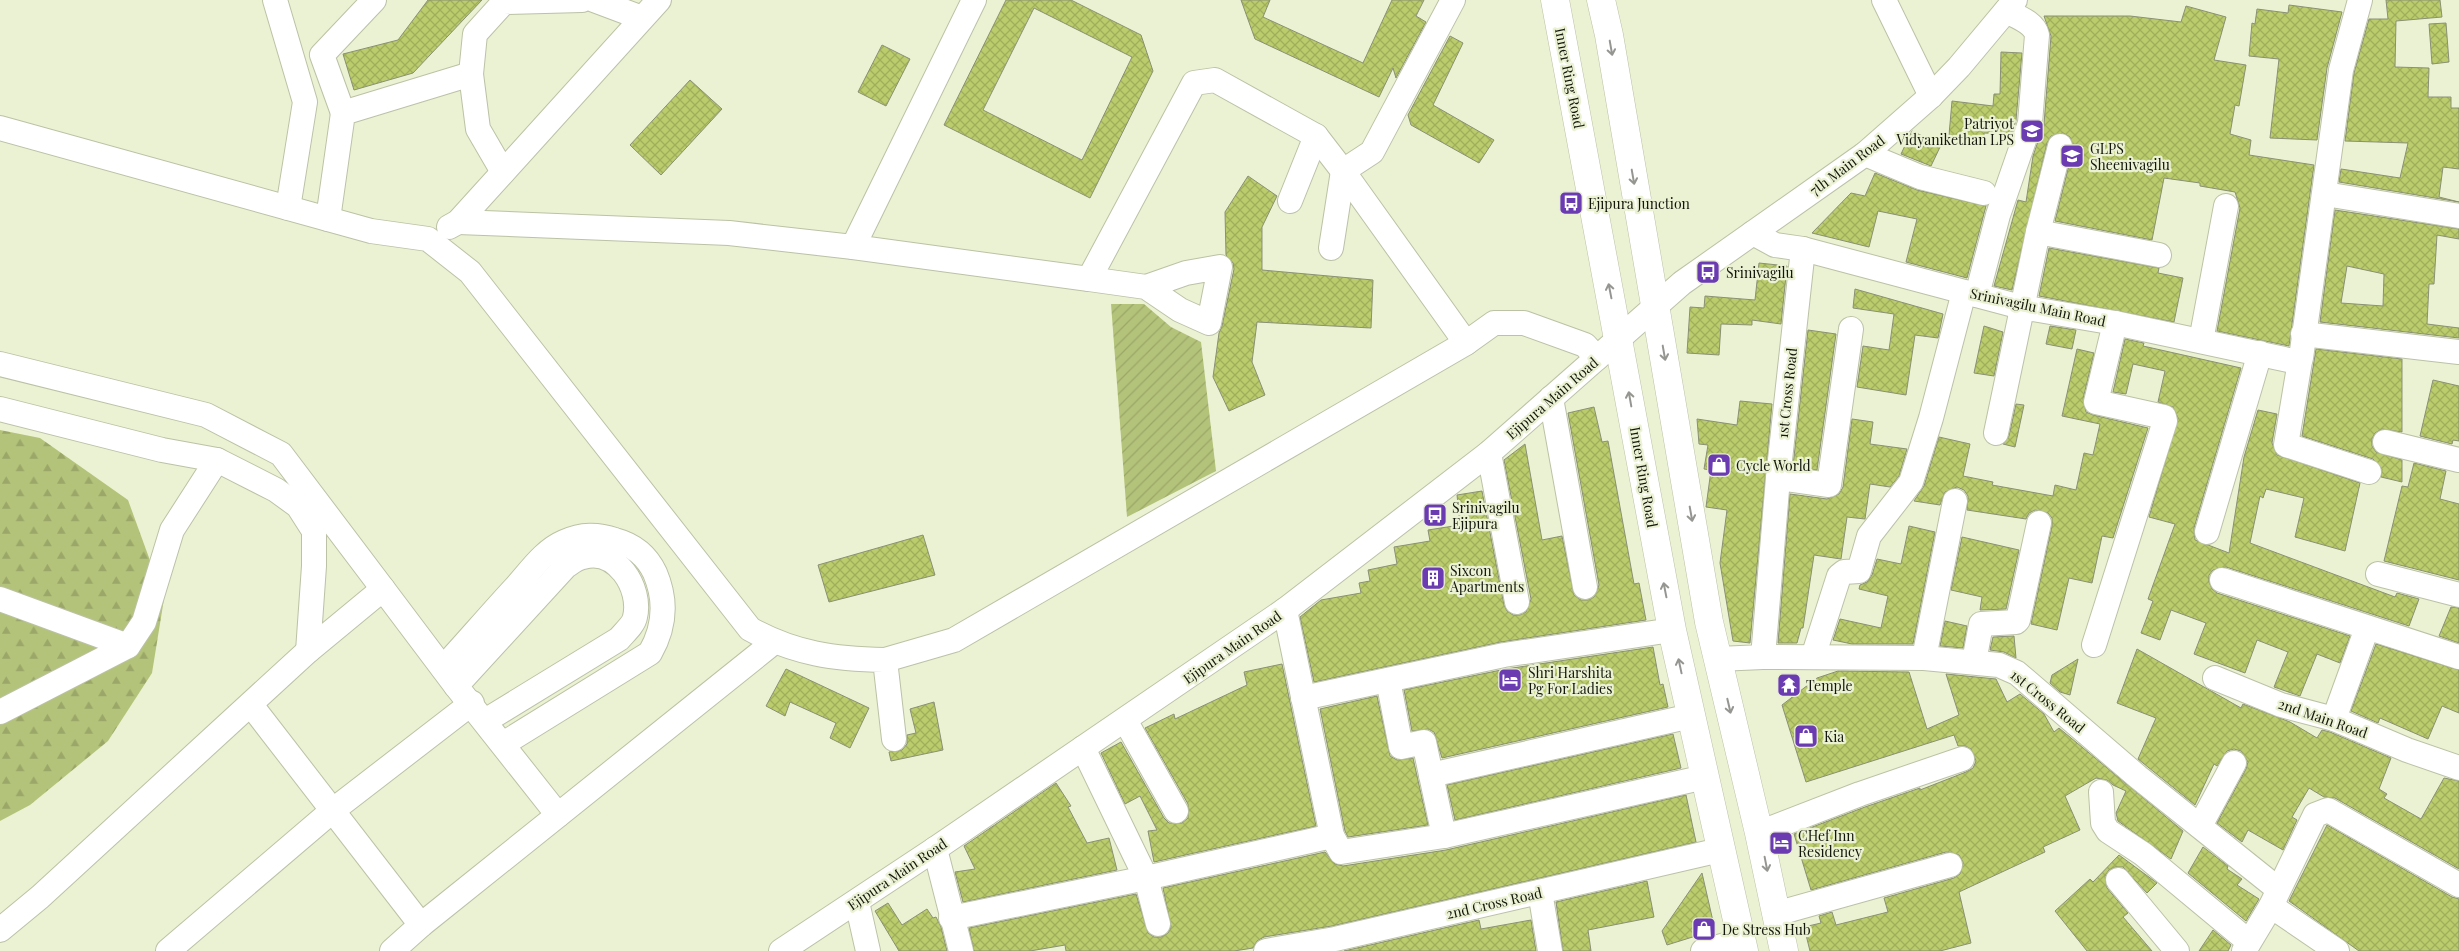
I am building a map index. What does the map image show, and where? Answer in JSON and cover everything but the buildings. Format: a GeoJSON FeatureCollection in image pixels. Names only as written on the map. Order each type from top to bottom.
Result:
{"type":"FeatureCollection","features":[{"type":"Feature","properties":{"kind":"main road","name":"Inner Ring Road"},"geometry":{"type":"LineString","coordinates":[[1555,0],[1672,630],[1742,946]]}},
{"type":"Feature","properties":{"kind":"main road"},"geometry":{"type":"LineString","coordinates":[[1601,0],[1609,35],[1709,622],[1759,833],[1784,951]]}},
{"type":"Feature","properties":{"kind":"street"},"geometry":{"type":"LineString","coordinates":[[275,0],[304,102],[288,208]]}},
{"type":"Feature","properties":{"kind":"street"},"geometry":{"type":"LineString","coordinates":[[328,219],[343,113],[322,55],[374,0]]}},
{"type":"Feature","properties":{"kind":"street"},"geometry":{"type":"LineString","coordinates":[[503,172],[478,129],[471,74],[475,34],[504,2],[582,0]]}},
{"type":"Feature","properties":{"kind":"street"},"geometry":{"type":"LineString","coordinates":[[594,0],[642,18]]}},
{"type":"Feature","properties":{"kind":"street"},"geometry":{"type":"LineString","coordinates":[[428,240],[458,222],[659,0]]}},
{"type":"Feature","properties":{"kind":"street"},"geometry":{"type":"LineString","coordinates":[[853,247],[974,0]]}},
{"type":"Feature","properties":{"kind":"street"},"geometry":{"type":"LineString","coordinates":[[1331,248],[1343,171],[1372,152],[1453,0]]}},
{"type":"Feature","properties":{"kind":"street"},"geometry":{"type":"LineString","coordinates":[[1884,0],[1931,96]]}},
{"type":"Feature","properties":{"kind":"street"},"geometry":{"type":"LineString","coordinates":[[2360,0],[2341,70],[2325,194],[2286,445],[2369,472]]}},
{"type":"Feature","properties":{"kind":"street"},"geometry":{"type":"LineString","coordinates":[[1812,657],[1839,576],[1844,572],[1860,571],[1869,536],[1911,482],[1970,294],[2030,123],[2038,35],[2036,29],[2010,6]]}},
{"type":"Feature","properties":{"kind":"street","name":"7th Main Road"},"geometry":{"type":"LineString","coordinates":[[1655,305],[1682,283],[1865,154],[1931,96],[1959,67],[2010,6]]}},
{"type":"Feature","properties":{"kind":"street"},"geometry":{"type":"LineString","coordinates":[[343,113],[471,74]]}},
{"type":"Feature","properties":{"kind":"street"},"geometry":{"type":"LineString","coordinates":[[1088,278],[1194,83],[1215,80],[1316,136],[1466,343]]}},
{"type":"Feature","properties":{"kind":"street"},"geometry":{"type":"LineString","coordinates":[[0,128],[371,231],[428,240],[470,272],[750,629],[774,642],[836,659],[885,660],[954,640],[1466,343],[1494,324],[1524,323],[1585,345],[1597,358]]}},
{"type":"Feature","properties":{"kind":"street"},"geometry":{"type":"LineString","coordinates":[[1290,200],[1316,136]]}},
{"type":"Feature","properties":{"kind":"street"},"geometry":{"type":"LineString","coordinates":[[1996,433],[2021,307],[2060,146]]}},
{"type":"Feature","properties":{"kind":"street"},"geometry":{"type":"LineString","coordinates":[[1865,154],[1920,177],[1984,193]]}},
{"type":"Feature","properties":{"kind":"street"},"geometry":{"type":"LineString","coordinates":[[2325,194],[2459,216]]}},
{"type":"Feature","properties":{"kind":"street"},"geometry":{"type":"LineString","coordinates":[[2201,341],[2226,206]]}},
{"type":"Feature","properties":{"kind":"street"},"geometry":{"type":"LineString","coordinates":[[458,222],[728,233],[853,247],[1146,287]]}},
{"type":"Feature","properties":{"kind":"street"},"geometry":{"type":"LineString","coordinates":[[2038,232],[2159,255]]}},
{"type":"Feature","properties":{"kind":"street","name":"Srinivagilu Main Road"},"geometry":{"type":"LineString","coordinates":[[1753,233],[1775,245],[1803,249],[2021,307],[2115,323],[2296,362],[2300,361]]}},
{"type":"Feature","properties":{"kind":"street","name":"1st Cross Road"},"geometry":{"type":"LineString","coordinates":[[1763,658],[1778,478],[1803,249]]}},
{"type":"Feature","properties":{"kind":"street","name":"Ejipura Main Road"},"geometry":{"type":"LineString","coordinates":[[781,951],[857,902],[1285,610],[1489,453],[1655,305]]}},
{"type":"Feature","properties":{"kind":"street"},"geometry":{"type":"LineString","coordinates":[[2094,645],[2165,421],[2164,417],[2096,402],[2115,323]]}},
{"type":"Feature","properties":{"kind":"street"},"geometry":{"type":"LineString","coordinates":[[1778,478],[1829,486],[1851,329]]}},
{"type":"Feature","properties":{"kind":"street"},"geometry":{"type":"LineString","coordinates":[[2303,334],[2459,352]]}},
{"type":"Feature","properties":{"kind":"street"},"geometry":{"type":"LineString","coordinates":[[2207,532],[2260,353]]}},
{"type":"Feature","properties":{"kind":"street"},"geometry":{"type":"LineString","coordinates":[[0,364],[206,415],[281,454],[449,677],[558,815]]}},
{"type":"Feature","properties":{"kind":"street"},"geometry":{"type":"LineString","coordinates":[[1551,398],[1586,587]]}},
{"type":"Feature","properties":{"kind":"street"},"geometry":{"type":"LineString","coordinates":[[0,409],[162,450],[217,460],[276,490],[298,506],[314,531],[314,566],[308,652]]}},
{"type":"Feature","properties":{"kind":"street"},"geometry":{"type":"LineString","coordinates":[[2385,442],[2459,460]]}},
{"type":"Feature","properties":{"kind":"street"},"geometry":{"type":"LineString","coordinates":[[1489,453],[1517,602]]}},
{"type":"Feature","properties":{"kind":"street"},"geometry":{"type":"LineString","coordinates":[[0,712],[128,646],[144,622],[172,530],[217,460]]}},
{"type":"Feature","properties":{"kind":"street"},"geometry":{"type":"LineString","coordinates":[[1924,658],[1955,501]]}},
{"type":"Feature","properties":{"kind":"street"},"geometry":{"type":"LineString","coordinates":[[1974,662],[1981,624],[2016,622],[2018,620],[2039,523]]}},
{"type":"Feature","properties":{"kind":"street"},"geometry":{"type":"LineString","coordinates":[[449,677],[542,557],[563,542],[597,534],[622,542],[638,550],[650,562],[663,599],[664,618],[659,637],[650,653],[503,744]]}},
{"type":"Feature","properties":{"kind":"street"},"geometry":{"type":"LineString","coordinates":[[168,951],[332,811],[478,712],[619,638],[635,619],[636,602],[632,586],[624,572],[614,562],[602,557],[584,556],[566,566],[449,677]]}},
{"type":"Feature","properties":{"kind":"street"},"geometry":{"type":"LineString","coordinates":[[2378,574],[2459,595]]}},
{"type":"Feature","properties":{"kind":"street"},"geometry":{"type":"LineString","coordinates":[[2222,580],[2459,657]]}},
{"type":"Feature","properties":{"kind":"street"},"geometry":{"type":"LineString","coordinates":[[0,930],[40,897],[308,652],[383,588]]}},
{"type":"Feature","properties":{"kind":"street"},"geometry":{"type":"LineString","coordinates":[[0,599],[128,646]]}},
{"type":"Feature","properties":{"kind":"street"},"geometry":{"type":"LineString","coordinates":[[1285,610],[1332,836],[1341,852],[1444,836],[1705,777]]}},
{"type":"Feature","properties":{"kind":"street"},"geometry":{"type":"LineString","coordinates":[[2334,719],[2367,628]]}},
{"type":"Feature","properties":{"kind":"street"},"geometry":{"type":"LineString","coordinates":[[1303,698],[1504,655],[1672,630]]}},
{"type":"Feature","properties":{"kind":"street"},"geometry":{"type":"LineString","coordinates":[[392,951],[421,925],[774,642]]}},
{"type":"Feature","properties":{"kind":"street","name":"1st Cross Road"},"geometry":{"type":"LineString","coordinates":[[1718,658],[1924,658],[1999,664],[2017,673],[2138,777],[2200,826],[2274,898],[2337,951]]}},
{"type":"Feature","properties":{"kind":"street"},"geometry":{"type":"LineString","coordinates":[[885,660],[894,739]]}},
{"type":"Feature","properties":{"kind":"street","name":"2nd Main Road"},"geometry":{"type":"LineString","coordinates":[[2215,678],[2281,704],[2334,719],[2407,750],[2459,768]]}},
{"type":"Feature","properties":{"kind":"street"},"geometry":{"type":"LineString","coordinates":[[1388,680],[1401,747],[1424,742],[1444,836]]}},
{"type":"Feature","properties":{"kind":"street"},"geometry":{"type":"LineString","coordinates":[[251,705],[421,925]]}},
{"type":"Feature","properties":{"kind":"street"},"geometry":{"type":"LineString","coordinates":[[1431,774],[1691,716]]}},
{"type":"Feature","properties":{"kind":"street"},"geometry":{"type":"LineString","coordinates":[[1125,720],[1176,811]]}},
{"type":"Feature","properties":{"kind":"street"},"geometry":{"type":"LineString","coordinates":[[1083,748],[1146,878],[1158,924]]}},
{"type":"Feature","properties":{"kind":"street"},"geometry":{"type":"LineString","coordinates":[[1759,833],[1860,794],[1962,759]]}},
{"type":"Feature","properties":{"kind":"street"},"geometry":{"type":"LineString","coordinates":[[2200,826],[2234,763]]}},
{"type":"Feature","properties":{"kind":"street"},"geometry":{"type":"LineString","coordinates":[[2101,792],[2103,822],[2108,831],[2143,854],[2247,947],[2274,898],[2315,814],[2328,810],[2459,885]]}},
{"type":"Feature","properties":{"kind":"street"},"geometry":{"type":"LineString","coordinates":[[952,918],[1146,878],[1332,836]]}},
{"type":"Feature","properties":{"kind":"street"},"geometry":{"type":"LineString","coordinates":[[935,849],[961,951]]}},
{"type":"Feature","properties":{"kind":"street","name":"2nd Cross Road"},"geometry":{"type":"LineString","coordinates":[[1266,951],[1336,939],[1720,850]]}},
{"type":"Feature","properties":{"kind":"street"},"geometry":{"type":"LineString","coordinates":[[1775,914],[1950,865]]}},
{"type":"Feature","properties":{"kind":"street"},"geometry":{"type":"LineString","coordinates":[[2118,880],[2177,951]]}},
{"type":"Feature","properties":{"kind":"street"},"geometry":{"type":"LineString","coordinates":[[1540,892],[1550,951]]}},
{"type":"Feature","properties":{"kind":"street"},"geometry":{"type":"LineString","coordinates":[[857,902],[868,951]]}},
{"type":"Feature","properties":{"kind":"street"},"geometry":{"type":"LineString","coordinates":[[1703,951],[1742,946]]}},
{"type":"Feature","properties":{"kind":"green space"},"geometry":{"type":"Polygon","coordinates":[[[1111,304],[1144,304],[1171,327],[1201,342],[1216,471],[1127,517],[1111,304]]]}},
{"type":"Feature","properties":{"kind":"green space"},"geometry":{"type":"Polygon","coordinates":[[[0,430],[40,438],[128,500],[164,599],[152,673],[108,741],[30,805],[0,821],[0,430]]]}},
{"type":"Feature","properties":{"kind":"place","name":"Patriyot Vidyanikethan LPS"},"geometry":{"type":"Point","coordinates":[2032,131]}},
{"type":"Feature","properties":{"kind":"place","name":"GLPS Sheenivagilu"},"geometry":{"type":"Point","coordinates":[2072,156]}},
{"type":"Feature","properties":{"kind":"place","name":"Ejipura Junction"},"geometry":{"type":"Point","coordinates":[1571,203]}},
{"type":"Feature","properties":{"kind":"place","name":"Srinivagilu"},"geometry":{"type":"Point","coordinates":[1708,272]}},
{"type":"Feature","properties":{"kind":"place","name":"Cycle World"},"geometry":{"type":"Point","coordinates":[1719,465]}},
{"type":"Feature","properties":{"kind":"place","name":"Srinivagilu Ejipura"},"geometry":{"type":"Point","coordinates":[1435,515]}},
{"type":"Feature","properties":{"kind":"place","name":"Sixcon Apartments"},"geometry":{"type":"Point","coordinates":[1433,578]}},
{"type":"Feature","properties":{"kind":"place","name":"Shri Harshita Pg For Ladies"},"geometry":{"type":"Point","coordinates":[1510,680]}},
{"type":"Feature","properties":{"kind":"place","name":"Temple"},"geometry":{"type":"Point","coordinates":[1789,685]}},
{"type":"Feature","properties":{"kind":"place","name":"Kia"},"geometry":{"type":"Point","coordinates":[1806,736]}},
{"type":"Feature","properties":{"kind":"place","name":"CHef Inn Residency"},"geometry":{"type":"Point","coordinates":[1781,843]}},
{"type":"Feature","properties":{"kind":"place","name":"De Stress Hub"},"geometry":{"type":"Point","coordinates":[1704,929]}}]}
